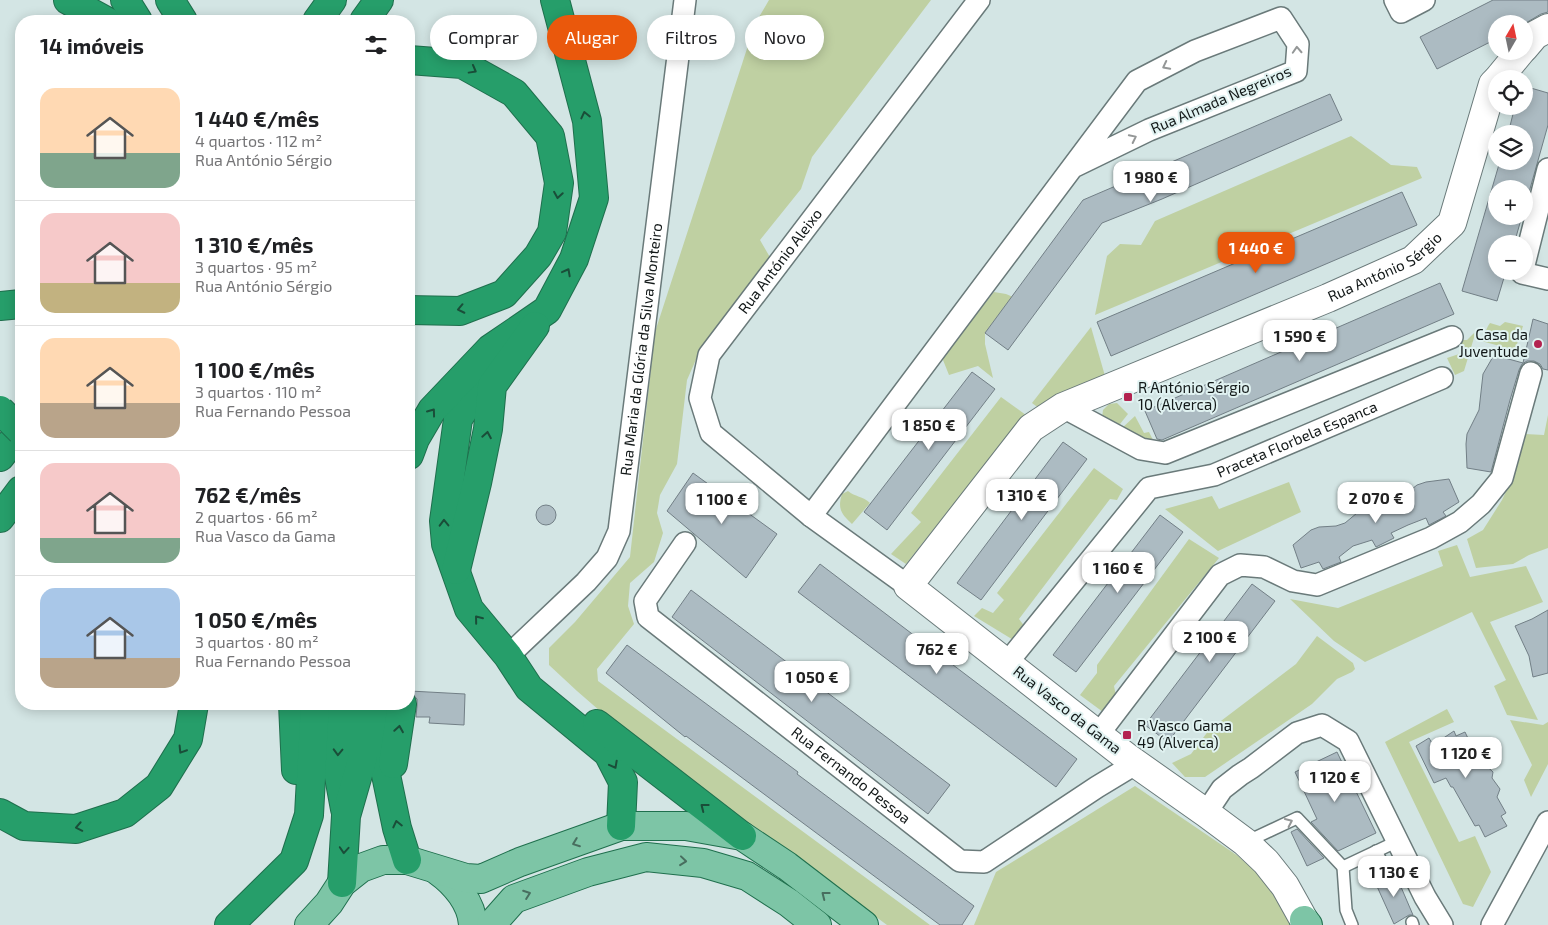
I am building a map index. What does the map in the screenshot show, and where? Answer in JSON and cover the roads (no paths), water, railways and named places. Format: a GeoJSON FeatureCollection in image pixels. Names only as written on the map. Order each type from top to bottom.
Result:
{"type":"FeatureCollection","features":[{"type":"Feature","properties":{"kind":"highway"},"geometry":{"type":"LineString","coordinates":[[68,0],[95,15]]}},
{"type":"Feature","properties":{"kind":"highway"},"geometry":{"type":"LineString","coordinates":[[125,0],[134,15]]}},
{"type":"Feature","properties":{"kind":"highway"},"geometry":{"type":"LineString","coordinates":[[170,0],[179,15]]}},
{"type":"Feature","properties":{"kind":"highway"},"geometry":{"type":"LineString","coordinates":[[321,15],[332,0]]}},
{"type":"Feature","properties":{"kind":"highway"},"geometry":{"type":"LineString","coordinates":[[368,15],[379,0]]}},
{"type":"Feature","properties":{"kind":"highway"},"geometry":{"type":"LineString","coordinates":[[555,0],[587,121],[594,198],[574,259],[547,310],[492,386],[474,394],[458,419],[444,521],[446,544],[470,609],[508,656],[529,688],[608,754],[623,782],[621,826]]}},
{"type":"Feature","properties":{"kind":"highway"},"geometry":{"type":"LineString","coordinates":[[415,60],[462,64],[514,92],[550,136],[559,183],[552,232],[538,256],[504,294],[460,311],[415,310]]}},
{"type":"Feature","properties":{"kind":"highway"},"geometry":{"type":"LineString","coordinates":[[0,306],[15,305]]}},
{"type":"Feature","properties":{"kind":"highway"},"geometry":{"type":"LineString","coordinates":[[415,438],[432,410],[490,349],[547,310]]}},
{"type":"Feature","properties":{"kind":"highway"},"geometry":{"type":"LineString","coordinates":[[0,410],[15,424]]}},
{"type":"Feature","properties":{"kind":"highway"},"geometry":{"type":"LineString","coordinates":[[0,457],[15,438]]}},
{"type":"Feature","properties":{"kind":"highway"},"geometry":{"type":"LineString","coordinates":[[0,518],[15,498]]}},
{"type":"Feature","properties":{"kind":"highway"},"geometry":{"type":"LineString","coordinates":[[508,656],[742,836]]}},
{"type":"Feature","properties":{"kind":"highway"},"geometry":{"type":"LineString","coordinates":[[0,813],[24,826],[76,829],[125,813],[159,786],[188,740],[193,710]]}},
{"type":"Feature","properties":{"kind":"highway"},"geometry":{"type":"LineString","coordinates":[[230,924],[263,877],[285,840],[297,785],[293,710]]}},
{"type":"Feature","properties":{"kind":"highway"},"geometry":{"type":"LineString","coordinates":[[230,924],[294,861],[310,815],[315,710]]}},
{"type":"Feature","properties":{"kind":"highway"},"geometry":{"type":"LineString","coordinates":[[340,710],[337,766],[346,816]]}},
{"type":"Feature","properties":{"kind":"highway"},"geometry":{"type":"LineString","coordinates":[[331,904],[346,816],[362,757],[363,710]]}},
{"type":"Feature","properties":{"kind":"highway"},"geometry":{"type":"LineString","coordinates":[[380,710],[379,741],[397,828],[418,863]]}},
{"type":"Feature","properties":{"kind":"highway"},"geometry":{"type":"LineString","coordinates":[[389,788],[401,710]]}},
{"type":"Feature","properties":{"kind":"main road"},"geometry":{"type":"LineString","coordinates":[[1533,37],[1548,28]]}},
{"type":"Feature","properties":{"kind":"main road","name":"Rua António Sérgio"},"geometry":{"type":"LineString","coordinates":[[1505,70],[1514,60]]}},
{"type":"Feature","properties":{"kind":"main road","name":"Rua António Sérgio"},"geometry":{"type":"LineString","coordinates":[[908,586],[1031,428],[1063,406],[1328,298],[1413,260],[1452,223],[1488,101]]}},
{"type":"Feature","properties":{"kind":"main road","name":"Rua Vasco da Gama"},"geometry":{"type":"LineString","coordinates":[[908,586],[1135,764],[1244,842],[1266,862],[1285,886],[1305,923]]}},
{"type":"Feature","properties":{"kind":"main road"},"geometry":{"type":"LineString","coordinates":[[310,925],[331,904],[361,868],[383,860],[418,863],[466,878],[481,879],[520,862],[621,826],[686,826],[742,836],[787,866],[864,925]]}},
{"type":"Feature","properties":{"kind":"main road"},"geometry":{"type":"LineString","coordinates":[[491,925],[514,899],[588,872],[646,856],[704,863],[747,876],[789,903],[816,925]]}},
{"type":"Feature","properties":{"kind":"main road"},"geometry":{"type":"LineString","coordinates":[[418,863],[450,880],[464,898],[473,925]]}},
{"type":"Feature","properties":{"kind":"street","name":"Rua Maria da Glória da Silva Monteiro"},"geometry":{"type":"LineString","coordinates":[[508,656],[586,582],[607,558],[619,531],[684,0]]}},
{"type":"Feature","properties":{"kind":"street","name":"Rua António Aleixo"},"geometry":{"type":"LineString","coordinates":[[811,516],[711,433],[700,398],[709,355],[979,0]]}},
{"type":"Feature","properties":{"kind":"street"},"geometry":{"type":"LineString","coordinates":[[1395,0],[1401,12],[1424,0]]}},
{"type":"Feature","properties":{"kind":"street","name":"Rua Almada Negreiros"},"geometry":{"type":"LineString","coordinates":[[811,516],[1137,81],[1195,51],[1281,18],[1298,44],[1296,71],[1149,130],[1073,167]]}},
{"type":"Feature","properties":{"kind":"street"},"geometry":{"type":"LineString","coordinates":[[1532,235],[1548,169]]}},
{"type":"Feature","properties":{"kind":"street"},"geometry":{"type":"LineString","coordinates":[[1533,276],[1548,280]]}},
{"type":"Feature","properties":{"kind":"street"},"geometry":{"type":"LineString","coordinates":[[1063,406],[1141,449],[1165,453],[1452,337]]}},
{"type":"Feature","properties":{"kind":"street"},"geometry":{"type":"LineString","coordinates":[[1098,735],[1220,575],[1240,565],[1264,567],[1293,581],[1317,585],[1431,538],[1460,522],[1481,504],[1502,478],[1530,373]]}},
{"type":"Feature","properties":{"kind":"street","name":"Praceta Florbela Espanca"},"geometry":{"type":"LineString","coordinates":[[1007,663],[1149,488],[1214,475],[1442,378]]}},
{"type":"Feature","properties":{"kind":"street","name":"Rua Vasco da Gama"},"geometry":{"type":"LineString","coordinates":[[811,516],[908,586]]}},
{"type":"Feature","properties":{"kind":"street","name":"Rua Fernando Pessoa"},"geometry":{"type":"LineString","coordinates":[[685,544],[645,601],[648,617],[960,861],[984,862],[1135,764]]}},
{"type":"Feature","properties":{"kind":"street"},"geometry":{"type":"LineString","coordinates":[[1206,813],[1222,789],[1240,775],[1297,733],[1322,725],[1348,741],[1425,897],[1442,925]]}},
{"type":"Feature","properties":{"kind":"street"},"geometry":{"type":"LineString","coordinates":[[1492,925],[1548,822]]}},
{"type":"Feature","properties":{"kind":"lane"},"geometry":{"type":"LineString","coordinates":[[1244,842],[1297,818],[1343,867],[1346,910],[1352,925]]}},
{"type":"Feature","properties":{"kind":"lane"},"geometry":{"type":"LineString","coordinates":[[1343,867],[1398,841]]}},
{"type":"Feature","properties":{"kind":"lane"},"geometry":{"type":"LineString","coordinates":[[1376,851],[1387,872]]}},
{"type":"Feature","properties":{"kind":"place","name":"Casa da Juventude"},"geometry":{"type":"Point","coordinates":[1538,344]}},
{"type":"Feature","properties":{"kind":"place","name":"R António Sérgio 10 (Alverca)"},"geometry":{"type":"Point","coordinates":[1128,397]}},
{"type":"Feature","properties":{"kind":"place","name":"R Vasco Gama 49 (Alverca)"},"geometry":{"type":"Point","coordinates":[1127,735]}}]}
